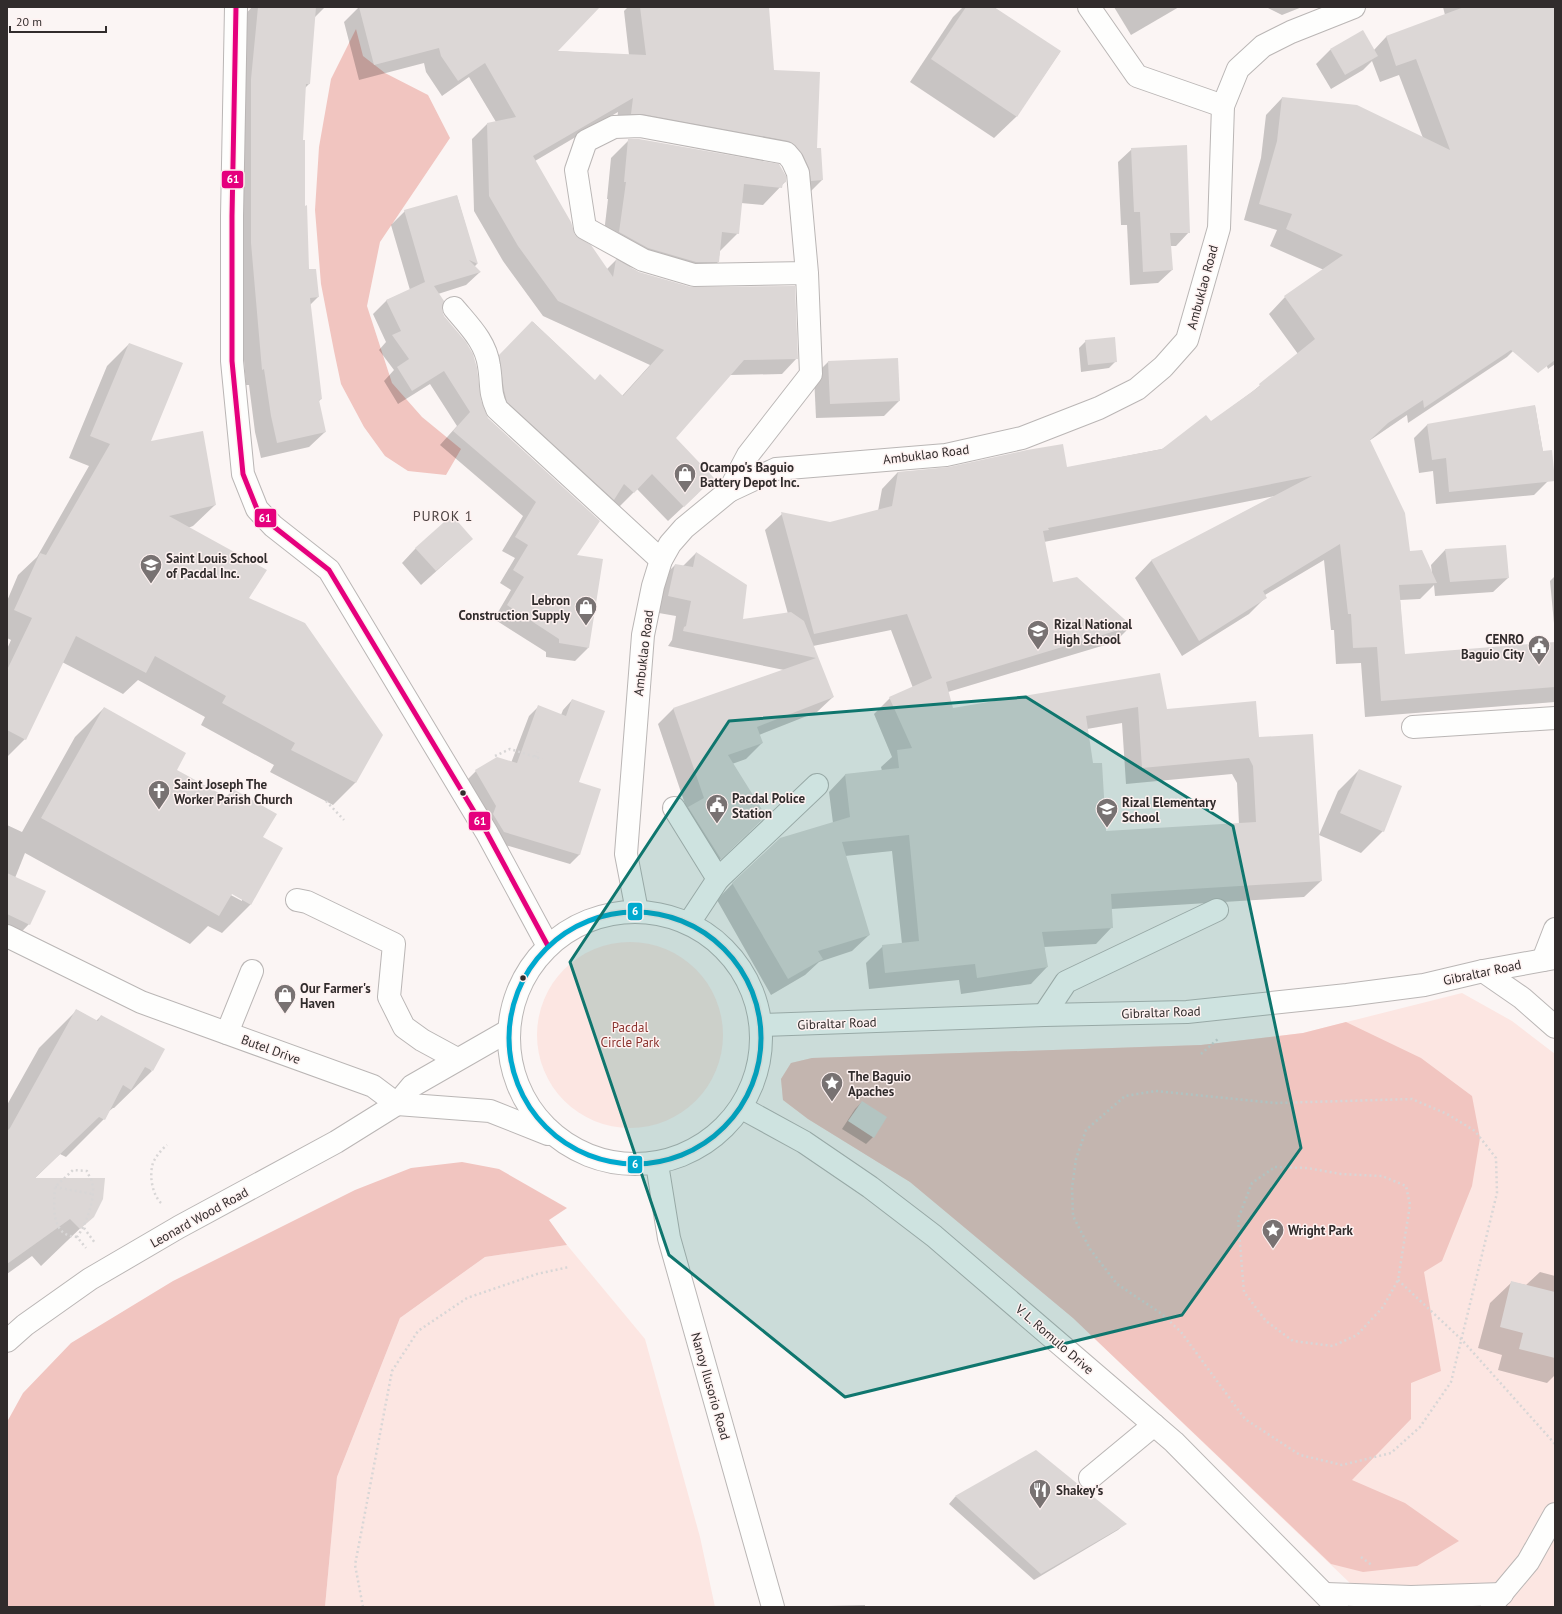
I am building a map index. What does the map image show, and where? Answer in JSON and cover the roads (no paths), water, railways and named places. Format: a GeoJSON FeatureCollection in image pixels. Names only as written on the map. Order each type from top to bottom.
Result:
{"type":"FeatureCollection","features":[{"type":"Feature","properties":{"kind":"main road"},"geometry":{"type":"LineString","coordinates":[[236,7],[232,208],[232,361],[243,474],[257,509],[267,520],[329,570],[487,833],[548,946]]}},
{"type":"Feature","properties":{"kind":"main road"},"geometry":{"type":"LineString","coordinates":[[1089,7],[1137,76],[1223,106]]}},
{"type":"Feature","properties":{"kind":"main road","name":"Ambuklao Road"},"geometry":{"type":"LineString","coordinates":[[637,911],[626,854],[639,679],[643,635],[653,586],[661,560],[670,544],[684,528],[728,490],[776,469],[946,455],[1022,438],[1099,408],[1136,389],[1163,367],[1188,340],[1218,228],[1223,106],[1238,69],[1263,46],[1298,29],[1354,7]]}},
{"type":"Feature","properties":{"kind":"main road"},"geometry":{"type":"LineString","coordinates":[[728,490],[748,455],[810,374],[807,273],[798,173],[792,160],[786,153],[640,126],[614,127],[586,141],[576,170],[586,228],[643,260],[694,275],[807,273]]}},
{"type":"Feature","properties":{"kind":"main road"},"geometry":{"type":"LineString","coordinates":[[454,308],[481,339],[489,365],[491,397],[497,409],[661,560]]}},
{"type":"Feature","properties":{"kind":"main road"},"geometry":{"type":"LineString","coordinates":[[1413,727],[1555,718]]}},
{"type":"Feature","properties":{"kind":"main road"},"geometry":{"type":"LineString","coordinates":[[689,923],[718,879],[817,785]]}},
{"type":"Feature","properties":{"kind":"main road"},"geometry":{"type":"LineString","coordinates":[[674,808],[718,879]]}},
{"type":"Feature","properties":{"kind":"main road"},"geometry":{"type":"LineString","coordinates":[[298,900],[307,902],[394,944],[390,996],[404,1027],[422,1040],[457,1059]]}},
{"type":"Feature","properties":{"kind":"main road"},"geometry":{"type":"LineString","coordinates":[[1044,1015],[1066,982],[1217,910]]}},
{"type":"Feature","properties":{"kind":"main road"},"geometry":{"type":"LineString","coordinates":[[398,1104],[490,1111],[553,1136],[587,1156],[657,1164],[690,1153],[720,1134],[742,1108],[760,1069],[763,1026],[754,990],[734,958],[706,933],[689,923],[672,917],[637,911],[589,921],[548,946],[528,968],[515,994],[508,1032],[510,1061],[518,1089],[533,1115],[553,1136]]}},
{"type":"Feature","properties":{"kind":"main road"},"geometry":{"type":"LineString","coordinates":[[1549,959],[1555,929]]}},
{"type":"Feature","properties":{"kind":"main road","name":"Butel Drive"},"geometry":{"type":"LineString","coordinates":[[7,936],[141,1002],[373,1086],[398,1104]]}},
{"type":"Feature","properties":{"kind":"main road","name":"Gibraltar Road"},"geometry":{"type":"LineString","coordinates":[[763,1026],[1044,1015],[1187,1012],[1424,985],[1483,971],[1549,959]]}},
{"type":"Feature","properties":{"kind":"main road"},"geometry":{"type":"LineString","coordinates":[[227,1033],[252,971]]}},
{"type":"Feature","properties":{"kind":"main road"},"geometry":{"type":"LineString","coordinates":[[1483,971],[1522,998],[1555,1027]]}},
{"type":"Feature","properties":{"kind":"main road","name":"Leonard Wood Road"},"geometry":{"type":"LineString","coordinates":[[7,1341],[25,1325],[90,1279],[180,1227],[336,1142],[398,1104],[412,1086],[457,1059],[508,1032]]}},
{"type":"Feature","properties":{"kind":"main road","name":"V. L. Romulo Drive"},"geometry":{"type":"LineString","coordinates":[[742,1108],[804,1142],[870,1187],[934,1236],[1154,1425],[1332,1600]]}},
{"type":"Feature","properties":{"kind":"main road","name":"Nanoy Ilusorio Road"},"geometry":{"type":"LineString","coordinates":[[657,1164],[669,1238],[773,1607]]}},
{"type":"Feature","properties":{"kind":"main road"},"geometry":{"type":"LineString","coordinates":[[1090,1478],[1154,1425]]}},
{"type":"Feature","properties":{"kind":"main road"},"geometry":{"type":"LineString","coordinates":[[1332,1600],[1411,1597],[1496,1600],[1528,1562],[1555,1514]]}},
{"type":"Feature","properties":{"kind":"place","name":"Ocampo's Baguio Battery Depot Inc."},"geometry":{"type":"Point","coordinates":[685,494]}},
{"type":"Feature","properties":{"kind":"place","name":"Saint Louis School of Pacdal Inc."},"geometry":{"type":"Point","coordinates":[151,584]}},
{"type":"Feature","properties":{"kind":"place","name":"Lebron Construction Supply"},"geometry":{"type":"Point","coordinates":[586,626]}},
{"type":"Feature","properties":{"kind":"place","name":"Rizal National High School"},"geometry":{"type":"Point","coordinates":[1038,650]}},
{"type":"Feature","properties":{"kind":"place","name":"CENRO Baguio City"},"geometry":{"type":"Point","coordinates":[1539,666]}},
{"type":"Feature","properties":{"kind":"place","name":"Saint Joseph The Worker Parish Church"},"geometry":{"type":"Point","coordinates":[159,810]}},
{"type":"Feature","properties":{"kind":"place","name":"Pacdal Police Station"},"geometry":{"type":"Point","coordinates":[717,824]}},
{"type":"Feature","properties":{"kind":"place","name":"Rizal Elementary School"},"geometry":{"type":"Point","coordinates":[1107,828]}},
{"type":"Feature","properties":{"kind":"place","name":"Our Farmer's Haven"},"geometry":{"type":"Point","coordinates":[285,1014]}},
{"type":"Feature","properties":{"kind":"place","name":"The Baguio Apaches"},"geometry":{"type":"Point","coordinates":[832,1102]}},
{"type":"Feature","properties":{"kind":"place","name":"Wright Park"},"geometry":{"type":"Point","coordinates":[1273,1250]}},
{"type":"Feature","properties":{"kind":"place","name":"Shakey's"},"geometry":{"type":"Point","coordinates":[1040,1510]}},
{"type":"Feature","properties":{"kind":"district","name":"PUROK 1"},"geometry":{"type":"Point","coordinates":[443,516]}},
{"type":"Feature","properties":{"kind":"park label","name":"Pacdal Circle Park"},"geometry":{"type":"Point","coordinates":[630,1034]}}]}
